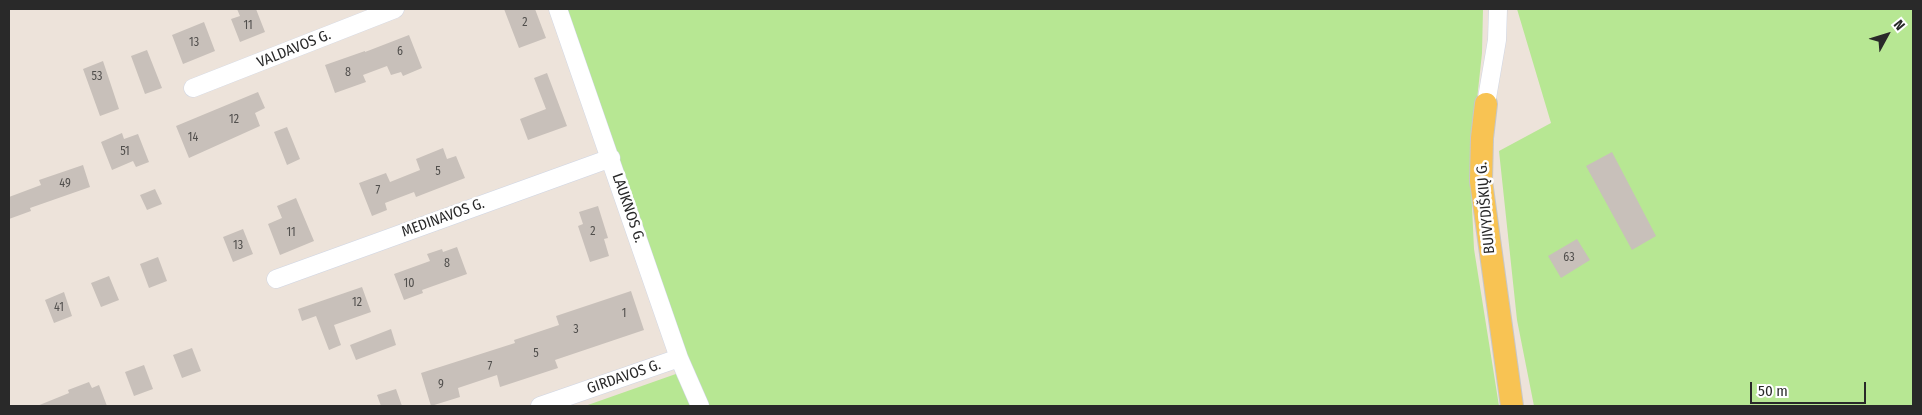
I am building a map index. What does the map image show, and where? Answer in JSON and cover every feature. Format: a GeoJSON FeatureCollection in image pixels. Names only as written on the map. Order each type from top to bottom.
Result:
{"type":"FeatureCollection","features":[{"type":"Feature","properties":{"kind":"main road","name":"BUIVYDIŠKIŲ G."},"geometry":{"type":"LineString","coordinates":[[1486,104],[1482,138],[1481,181],[1512,406]]}},
{"type":"Feature","properties":{"kind":"street","name":"VALDAVOS G."},"geometry":{"type":"LineString","coordinates":[[193,88],[395,9]]}},
{"type":"Feature","properties":{"kind":"street","name":"LAUKNOS G."},"geometry":{"type":"LineString","coordinates":[[558,9],[679,358],[700,406]]}},
{"type":"Feature","properties":{"kind":"street","name":"BUIVYDIŠKIŲ G."},"geometry":{"type":"LineString","coordinates":[[1486,104],[1497,40],[1498,9]]}},
{"type":"Feature","properties":{"kind":"street","name":"MEDINAVOS G."},"geometry":{"type":"LineString","coordinates":[[276,279],[611,158]]}},
{"type":"Feature","properties":{"kind":"street","name":"GIRDAVOS G."},"geometry":{"type":"LineString","coordinates":[[540,406],[679,358]]}},
{"type":"Feature","properties":{"kind":"green space"},"geometry":{"type":"Polygon","coordinates":[[[566,9],[1483,9],[1482,53],[1470,165],[1474,249],[1499,406],[585,406],[690,369],[566,9]]]}},
{"type":"Feature","properties":{"kind":"green space"},"geometry":{"type":"Polygon","coordinates":[[[1517,9],[1913,9],[1913,406],[1534,406],[1517,320],[1499,151],[1551,123],[1517,9]]]}},
{"type":"Feature","properties":{"kind":"building"},"geometry":{"type":"Polygon","coordinates":[[[237,9],[256,9],[265,32],[240,42],[231,19],[240,16],[237,9]]]}},
{"type":"Feature","properties":{"kind":"building"},"geometry":{"type":"Polygon","coordinates":[[[504,9],[535,9],[546,38],[519,48],[504,9]]]}},
{"type":"Feature","properties":{"kind":"building"},"geometry":{"type":"Polygon","coordinates":[[[204,22],[215,51],[183,64],[172,35],[204,22]]]}},
{"type":"Feature","properties":{"kind":"building"},"geometry":{"type":"Polygon","coordinates":[[[409,35],[422,68],[403,76],[401,72],[391,75],[387,66],[363,75],[366,82],[335,93],[325,65],[409,35]]]}},
{"type":"Feature","properties":{"kind":"building"},"geometry":{"type":"Polygon","coordinates":[[[147,50],[162,88],[145,94],[131,56],[147,50]]]}},
{"type":"Feature","properties":{"kind":"building"},"geometry":{"type":"Polygon","coordinates":[[[103,61],[119,109],[100,116],[83,69],[103,61]]]}},
{"type":"Feature","properties":{"kind":"building"},"geometry":{"type":"Polygon","coordinates":[[[547,73],[567,126],[528,140],[520,119],[546,109],[534,78],[547,73]]]}},
{"type":"Feature","properties":{"kind":"building"},"geometry":{"type":"Polygon","coordinates":[[[258,92],[265,108],[255,113],[260,126],[189,158],[176,126],[258,92]]]}},
{"type":"Feature","properties":{"kind":"building"},"geometry":{"type":"Polygon","coordinates":[[[287,127],[300,159],[287,165],[274,132],[287,127]]]}},
{"type":"Feature","properties":{"kind":"building"},"geometry":{"type":"Polygon","coordinates":[[[122,133],[124,139],[138,134],[149,162],[136,167],[133,161],[112,170],[101,142],[122,133]]]}},
{"type":"Feature","properties":{"kind":"building"},"geometry":{"type":"Polygon","coordinates":[[[443,148],[447,159],[456,156],[465,178],[416,197],[414,192],[385,203],[387,210],[372,216],[359,183],[386,173],[390,182],[420,170],[416,159],[443,148]]]}},
{"type":"Feature","properties":{"kind":"building"},"geometry":{"type":"Polygon","coordinates":[[[1612,152],[1656,236],[1632,250],[1586,166],[1612,152]]]}},
{"type":"Feature","properties":{"kind":"building"},"geometry":{"type":"Polygon","coordinates":[[[83,165],[90,187],[30,208],[31,211],[9,219],[9,197],[41,185],[39,180],[83,165]]]}},
{"type":"Feature","properties":{"kind":"building"},"geometry":{"type":"Polygon","coordinates":[[[155,189],[162,204],[147,210],[140,195],[155,189]]]}},
{"type":"Feature","properties":{"kind":"building"},"geometry":{"type":"Polygon","coordinates":[[[296,198],[314,241],[280,255],[268,224],[282,218],[277,206],[296,198]]]}},
{"type":"Feature","properties":{"kind":"building"},"geometry":{"type":"Polygon","coordinates":[[[598,206],[608,238],[604,239],[609,256],[590,262],[578,226],[583,224],[579,212],[598,206]]]}},
{"type":"Feature","properties":{"kind":"building"},"geometry":{"type":"Polygon","coordinates":[[[243,229],[253,254],[233,262],[223,237],[243,229]]]}},
{"type":"Feature","properties":{"kind":"building"},"geometry":{"type":"Polygon","coordinates":[[[1577,239],[1590,260],[1561,278],[1548,256],[1577,239]]]}},
{"type":"Feature","properties":{"kind":"building"},"geometry":{"type":"Polygon","coordinates":[[[457,247],[467,274],[422,290],[423,293],[404,300],[394,274],[430,261],[427,254],[442,249],[443,252],[457,247]]]}},
{"type":"Feature","properties":{"kind":"building"},"geometry":{"type":"Polygon","coordinates":[[[158,257],[167,281],[149,288],[140,264],[158,257]]]}},
{"type":"Feature","properties":{"kind":"building"},"geometry":{"type":"Polygon","coordinates":[[[109,276],[119,300],[101,307],[91,283],[109,276]]]}},
{"type":"Feature","properties":{"kind":"building"},"geometry":{"type":"Polygon","coordinates":[[[362,287],[371,312],[334,325],[341,345],[329,350],[316,316],[302,321],[298,309],[362,287]]]}},
{"type":"Feature","properties":{"kind":"building"},"geometry":{"type":"Polygon","coordinates":[[[631,291],[644,330],[555,360],[558,368],[500,387],[497,375],[458,388],[460,397],[431,406],[421,373],[515,343],[514,340],[559,325],[556,316],[631,291]]]}},
{"type":"Feature","properties":{"kind":"building"},"geometry":{"type":"Polygon","coordinates":[[[64,292],[72,316],[54,323],[45,300],[64,292]]]}},
{"type":"Feature","properties":{"kind":"building"},"geometry":{"type":"Polygon","coordinates":[[[391,329],[396,345],[356,360],[350,345],[391,329]]]}},
{"type":"Feature","properties":{"kind":"building"},"geometry":{"type":"Polygon","coordinates":[[[192,348],[201,371],[182,378],[173,355],[192,348]]]}},
{"type":"Feature","properties":{"kind":"building"},"geometry":{"type":"Polygon","coordinates":[[[144,365],[153,389],[134,396],[125,372],[144,365]]]}},
{"type":"Feature","properties":{"kind":"building"},"geometry":{"type":"Polygon","coordinates":[[[89,382],[92,388],[99,385],[107,406],[37,406],[69,393],[68,390],[89,382]]]}},
{"type":"Feature","properties":{"kind":"building"},"geometry":{"type":"Polygon","coordinates":[[[396,389],[402,406],[381,406],[377,395],[396,389]]]}}]}
